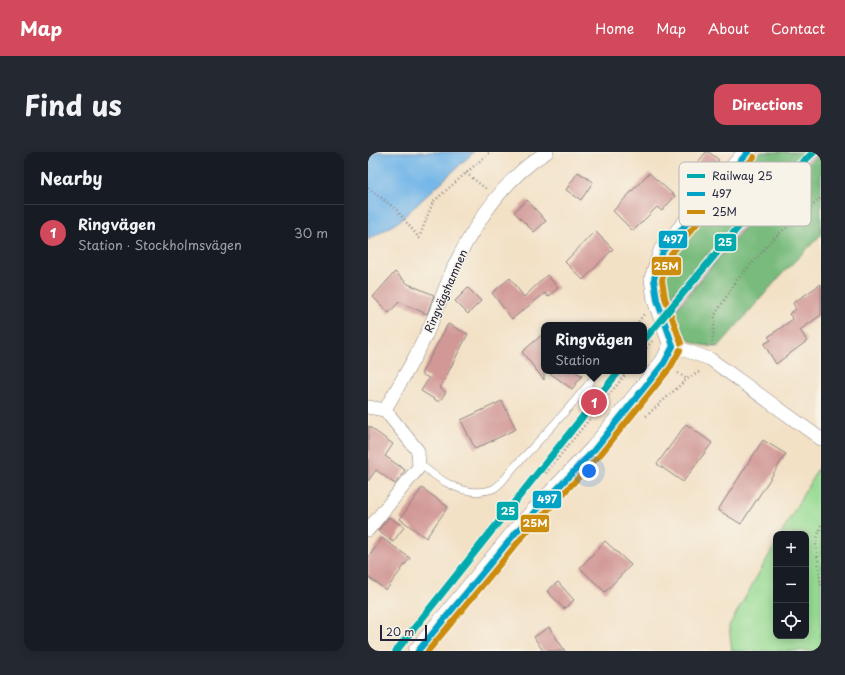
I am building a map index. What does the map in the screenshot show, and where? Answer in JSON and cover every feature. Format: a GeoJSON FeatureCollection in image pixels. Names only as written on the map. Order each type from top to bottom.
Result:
{"type":"FeatureCollection","features":[{"type":"Feature","properties":{"kind":"main road"},"geometry":{"type":"LineString","coordinates":[[739,162],[748,152]]}},
{"type":"Feature","properties":{"kind":"main road"},"geometry":{"type":"LineString","coordinates":[[418,651],[518,530],[594,450],[664,363],[673,346],[657,300],[654,279],[663,251],[684,226]]}},
{"type":"Feature","properties":{"kind":"street","name":"Ringvägshamnen"},"geometry":{"type":"LineString","coordinates":[[385,410],[430,328],[455,264],[505,187],[528,166],[547,152]]}},
{"type":"Feature","properties":{"kind":"street"},"geometry":{"type":"LineString","coordinates":[[673,346],[710,359],[821,439]]}},
{"type":"Feature","properties":{"kind":"street"},"geometry":{"type":"LineString","coordinates":[[368,407],[385,410],[418,451],[419,463],[419,467],[368,530]]}},
{"type":"Feature","properties":{"kind":"lane"},"geometry":{"type":"LineString","coordinates":[[419,463],[437,478],[456,488],[477,492],[494,488],[565,413],[591,380]]}},
{"type":"Feature","properties":{"kind":"path"},"geometry":{"type":"LineString","coordinates":[[368,188],[396,209],[419,238],[433,202],[490,152]]}},
{"type":"Feature","properties":{"kind":"path"},"geometry":{"type":"LineString","coordinates":[[466,173],[497,198]]}},
{"type":"Feature","properties":{"kind":"path"},"geometry":{"type":"LineString","coordinates":[[811,207],[821,198]]}},
{"type":"Feature","properties":{"kind":"path"},"geometry":{"type":"LineString","coordinates":[[675,370],[687,379],[702,371],[710,359],[715,315],[737,280],[773,239],[788,226]]}},
{"type":"Feature","properties":{"kind":"path"},"geometry":{"type":"LineString","coordinates":[[647,347],[652,341]]}},
{"type":"Feature","properties":{"kind":"path"},"geometry":{"type":"LineString","coordinates":[[542,479],[626,374]]}},
{"type":"Feature","properties":{"kind":"path"},"geometry":{"type":"LineString","coordinates":[[821,525],[816,543],[821,586]]}},
{"type":"Feature","properties":{"kind":"shaded area"},"geometry":{"type":"Polygon","coordinates":[[[807,152],[821,153],[809,162],[796,162],[807,152]]]}},
{"type":"Feature","properties":{"kind":"shaded area"},"geometry":{"type":"Polygon","coordinates":[[[733,226],[748,226],[672,315],[665,303],[733,226]]]}},
{"type":"Feature","properties":{"kind":"green space"},"geometry":{"type":"Polygon","coordinates":[[[759,152],[807,152],[796,162],[750,162],[759,152]]]}},
{"type":"Feature","properties":{"kind":"green space"},"geometry":{"type":"Polygon","coordinates":[[[821,153],[821,235],[782,274],[718,347],[707,346],[689,340],[681,331],[672,315],[746,226],[811,226],[810,162],[821,153]]]}},
{"type":"Feature","properties":{"kind":"green space"},"geometry":{"type":"Polygon","coordinates":[[[694,226],[733,226],[665,303],[661,287],[667,260],[677,245],[694,226]]]}},
{"type":"Feature","properties":{"kind":"green space"},"geometry":{"type":"Polygon","coordinates":[[[821,463],[821,651],[732,651],[729,626],[773,548],[773,639],[809,639],[809,531],[783,531],[821,463]]]}},
{"type":"Feature","properties":{"kind":"water"},"geometry":{"type":"Polygon","coordinates":[[[368,152],[474,152],[398,222],[368,240],[368,152]]]}},
{"type":"Feature","properties":{"kind":"building"},"geometry":{"type":"Polygon","coordinates":[[[706,152],[709,152],[719,160],[717,162],[698,162],[706,152]]]}},
{"type":"Feature","properties":{"kind":"building"},"geometry":{"type":"Polygon","coordinates":[[[578,172],[593,182],[581,200],[566,190],[578,172]]]}},
{"type":"Feature","properties":{"kind":"building"},"geometry":{"type":"Polygon","coordinates":[[[649,173],[675,196],[662,211],[657,207],[633,231],[613,211],[649,173]]]}},
{"type":"Feature","properties":{"kind":"building"},"geometry":{"type":"Polygon","coordinates":[[[527,200],[546,221],[534,232],[514,212],[527,200]]]}},
{"type":"Feature","properties":{"kind":"building"},"geometry":{"type":"Polygon","coordinates":[[[595,231],[613,249],[583,280],[565,262],[595,231]]]}},
{"type":"Feature","properties":{"kind":"building"},"geometry":{"type":"Polygon","coordinates":[[[395,272],[408,284],[434,295],[427,314],[399,302],[389,313],[373,297],[395,272]]]}},
{"type":"Feature","properties":{"kind":"building"},"geometry":{"type":"Polygon","coordinates":[[[547,275],[558,288],[548,297],[545,293],[512,319],[492,293],[510,278],[524,297],[547,275]]]}},
{"type":"Feature","properties":{"kind":"building"},"geometry":{"type":"Polygon","coordinates":[[[821,284],[821,315],[800,330],[807,341],[776,364],[764,344],[771,340],[768,337],[793,319],[789,314],[796,309],[793,303],[821,284]]]}},
{"type":"Feature","properties":{"kind":"building"},"geometry":{"type":"Polygon","coordinates":[[[468,288],[481,301],[468,314],[455,301],[468,288]]]}},
{"type":"Feature","properties":{"kind":"building"},"geometry":{"type":"Polygon","coordinates":[[[448,324],[468,334],[440,388],[446,392],[439,402],[421,391],[429,378],[421,374],[448,324]]]}},
{"type":"Feature","properties":{"kind":"building"},"geometry":{"type":"Polygon","coordinates":[[[541,336],[541,374],[544,374],[544,380],[522,352],[541,336]]]}},
{"type":"Feature","properties":{"kind":"building"},"geometry":{"type":"Polygon","coordinates":[[[551,374],[579,374],[582,376],[572,389],[551,374]]]}},
{"type":"Feature","properties":{"kind":"building"},"geometry":{"type":"Polygon","coordinates":[[[502,401],[516,429],[475,449],[461,420],[502,401]]]}},
{"type":"Feature","properties":{"kind":"building"},"geometry":{"type":"Polygon","coordinates":[[[686,424],[712,443],[683,482],[657,464],[686,424]]]}},
{"type":"Feature","properties":{"kind":"building"},"geometry":{"type":"Polygon","coordinates":[[[368,426],[393,444],[385,456],[405,470],[395,484],[376,470],[368,481],[368,426]]]}},
{"type":"Feature","properties":{"kind":"building"},"geometry":{"type":"Polygon","coordinates":[[[763,440],[786,454],[741,524],[718,510],[763,440]]]}},
{"type":"Feature","properties":{"kind":"building"},"geometry":{"type":"Polygon","coordinates":[[[422,488],[448,507],[426,538],[400,519],[422,488]]]}},
{"type":"Feature","properties":{"kind":"building"},"geometry":{"type":"Polygon","coordinates":[[[389,517],[404,527],[393,542],[378,531],[389,517]]]}},
{"type":"Feature","properties":{"kind":"building"},"geometry":{"type":"Polygon","coordinates":[[[382,538],[410,558],[386,590],[368,577],[368,558],[382,538]]]}},
{"type":"Feature","properties":{"kind":"building"},"geometry":{"type":"Polygon","coordinates":[[[605,541],[631,565],[605,592],[580,568],[605,541]]]}},
{"type":"Feature","properties":{"kind":"building"},"geometry":{"type":"Polygon","coordinates":[[[558,582],[574,600],[564,609],[547,591],[558,582]]]}},
{"type":"Feature","properties":{"kind":"building"},"geometry":{"type":"Polygon","coordinates":[[[549,627],[565,651],[543,651],[534,637],[549,627]]]}},
{"type":"Feature","properties":{"kind":"rail line","name":"25"},"geometry":{"type":"LineString","coordinates":[[803,162],[814,152]]}},
{"type":"Feature","properties":{"kind":"rail line","name":"25"},"geometry":{"type":"LineString","coordinates":[[647,336],[739,226]]}},
{"type":"Feature","properties":{"kind":"rail line","name":"25"},"geometry":{"type":"LineString","coordinates":[[396,651],[617,374]]}},
{"type":"Feature","properties":{"kind":"transit line","name":"497"},"geometry":{"type":"LineString","coordinates":[[739,162],[748,152]]}},
{"type":"Feature","properties":{"kind":"transit line","name":"25M"},"geometry":{"type":"LineString","coordinates":[[750,162],[754,157]]}},
{"type":"Feature","properties":{"kind":"transit line","name":"497"},"geometry":{"type":"LineString","coordinates":[[673,346],[657,300],[654,279],[663,251],[684,226]]}},
{"type":"Feature","properties":{"kind":"transit line","name":"25M"},"geometry":{"type":"LineString","coordinates":[[681,343],[665,298],[662,280],[670,255],[695,226]]}},
{"type":"Feature","properties":{"kind":"transit line","name":"497"},"geometry":{"type":"LineString","coordinates":[[418,651],[518,530],[594,450],[664,363],[673,346]]}},
{"type":"Feature","properties":{"kind":"transit line","name":"25M"},"geometry":{"type":"LineString","coordinates":[[428,651],[524,535],[600,455],[670,368],[680,350]]}},
{"type":"Feature","properties":{"kind":"place","name":"Ringvägen"},"geometry":{"type":"Point","coordinates":[594,402]}}]}
